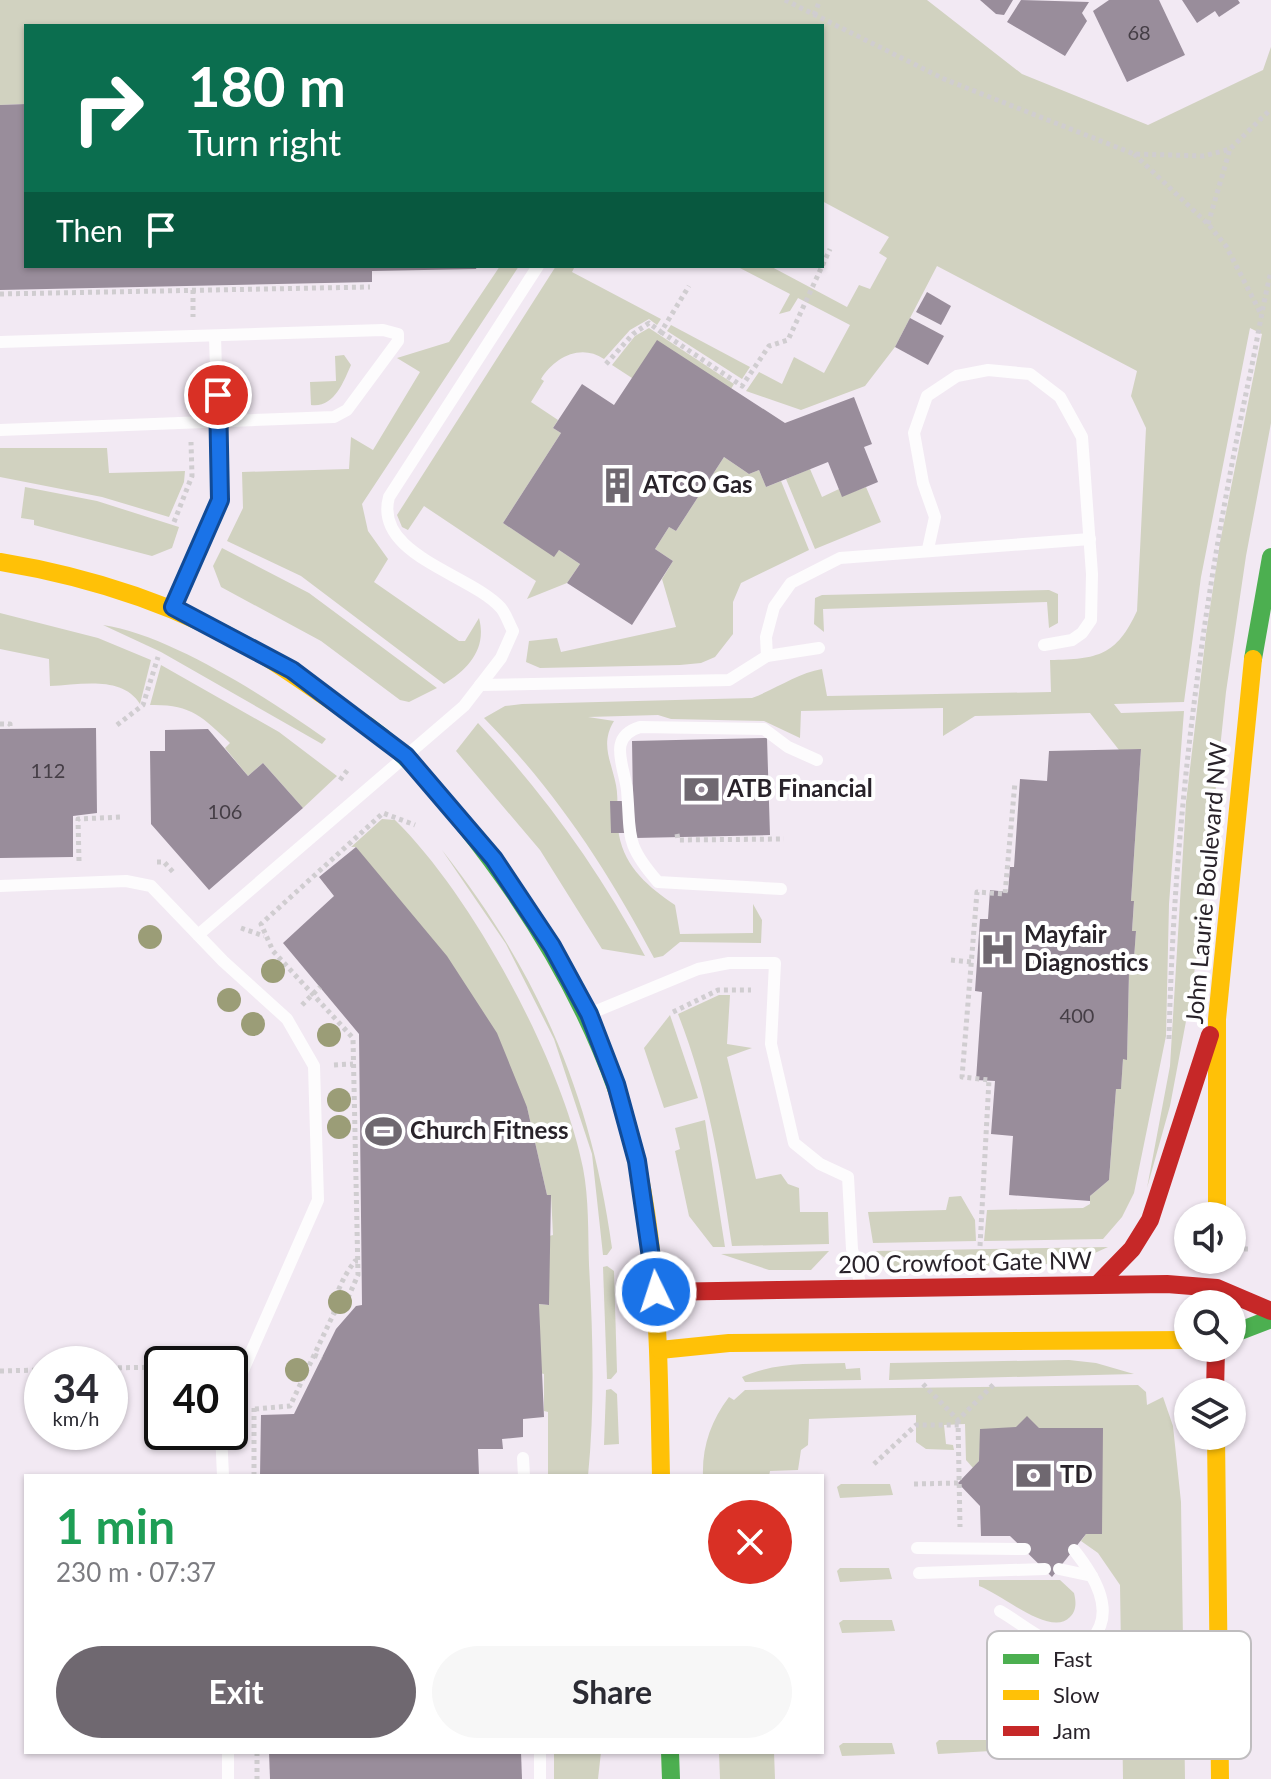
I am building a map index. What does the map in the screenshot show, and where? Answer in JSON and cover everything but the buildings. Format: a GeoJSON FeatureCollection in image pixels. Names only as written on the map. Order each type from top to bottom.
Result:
{"type":"FeatureCollection","features":[{"type":"Feature","properties":{"kind":"street","name":"John Laurie Boulevard NW"},"geometry":{"type":"LineString","coordinates":[[1217,1202],[1217,1019],[1252,662],[1271,557]]}},
{"type":"Feature","properties":{"kind":"street"},"geometry":{"type":"LineString","coordinates":[[0,562],[64,571],[173,607],[292,670],[406,756],[494,859],[552,946],[589,1014],[616,1084],[637,1161],[656,1292],[660,1350],[661,1474]]}},
{"type":"Feature","properties":{"kind":"street"},"geometry":{"type":"LineString","coordinates":[[1098,1284],[1136,1244],[1156,1203],[1171,1163],[1197,1063],[1217,1019]]}},
{"type":"Feature","properties":{"kind":"street","name":"200 Crowfoot Gate NW"},"geometry":{"type":"LineString","coordinates":[[656,1292],[1098,1284],[1217,1289],[1271,1311]]}},
{"type":"Feature","properties":{"kind":"street"},"geometry":{"type":"LineString","coordinates":[[1246,1329],[1271,1319]]}},
{"type":"Feature","properties":{"kind":"street"},"geometry":{"type":"LineString","coordinates":[[660,1350],[729,1343],[1174,1340]]}},
{"type":"Feature","properties":{"kind":"street"},"geometry":{"type":"LineString","coordinates":[[1216,1450],[1218,1631]]}},
{"type":"Feature","properties":{"kind":"street"},"geometry":{"type":"LineString","coordinates":[[670,1754],[671,1779]]}},
{"type":"Feature","properties":{"kind":"street"},"geometry":{"type":"LineString","coordinates":[[1220,1759],[1220,1779]]}},
{"type":"Feature","properties":{"kind":"lane"},"geometry":{"type":"LineString","coordinates":[[198,935],[464,706],[501,658],[513,631],[501,608],[393,535],[385,512],[389,497],[537,268]]}},
{"type":"Feature","properties":{"kind":"lane"},"geometry":{"type":"LineString","coordinates":[[0,342],[383,330],[398,334],[398,341],[347,410],[334,417],[219,424],[0,430]]}},
{"type":"Feature","properties":{"kind":"lane"},"geometry":{"type":"LineString","coordinates":[[173,607],[220,500],[215,337]]}},
{"type":"Feature","properties":{"kind":"lane"},"geometry":{"type":"LineString","coordinates":[[928,549],[935,517],[923,483],[914,433],[927,396],[957,376],[988,370],[1030,374],[1060,397],[1082,437],[1090,539],[1091,620],[1072,640],[1044,645]]}},
{"type":"Feature","properties":{"kind":"lane"},"geometry":{"type":"LineString","coordinates":[[767,656],[766,637],[774,607],[791,583],[840,558],[1090,539]]}},
{"type":"Feature","properties":{"kind":"lane"},"geometry":{"type":"LineString","coordinates":[[480,685],[729,680],[767,656],[819,648]]}},
{"type":"Feature","properties":{"kind":"lane"},"geometry":{"type":"LineString","coordinates":[[781,889],[658,882],[642,864],[630,838],[626,821],[627,792],[618,755],[621,741],[629,731],[640,727],[764,729],[788,747],[817,760]]}},
{"type":"Feature","properties":{"kind":"lane"},"geometry":{"type":"LineString","coordinates":[[0,886],[139,882],[151,886],[287,1019],[314,1066],[318,1200],[248,1359]]}},
{"type":"Feature","properties":{"kind":"lane"},"geometry":{"type":"LineString","coordinates":[[589,1014],[698,969],[729,963],[775,963],[771,1044],[794,1143],[820,1164],[848,1177],[852,1249],[861,1290]]}},
{"type":"Feature","properties":{"kind":"lane"},"geometry":{"type":"LineString","coordinates":[[222,1450],[223,1474]]}},
{"type":"Feature","properties":{"kind":"lane"},"geometry":{"type":"LineString","coordinates":[[523,1458],[524,1474]]}},
{"type":"Feature","properties":{"kind":"lane"},"geometry":{"type":"LineString","coordinates":[[917,1548],[1025,1549]]}},
{"type":"Feature","properties":{"kind":"lane"},"geometry":{"type":"LineString","coordinates":[[1074,1550],[1099,1588],[1102,1618],[1099,1631]]}},
{"type":"Feature","properties":{"kind":"lane"},"geometry":{"type":"LineString","coordinates":[[919,1573],[1045,1569]]}},
{"type":"Feature","properties":{"kind":"lane"},"geometry":{"type":"LineString","coordinates":[[1059,1569],[1092,1576]]}},
{"type":"Feature","properties":{"kind":"lane"},"geometry":{"type":"LineString","coordinates":[[1000,1611],[1034,1631]]}},
{"type":"Feature","properties":{"kind":"lane"},"geometry":{"type":"LineString","coordinates":[[228,1754],[228,1779]]}},
{"type":"Feature","properties":{"kind":"lane"},"geometry":{"type":"LineString","coordinates":[[540,1754],[540,1779]]}},
{"type":"Feature","properties":{"kind":"path"},"geometry":{"type":"LineString","coordinates":[[785,0],[944,79],[1134,154],[1204,156],[1230,149],[1271,109]]}},
{"type":"Feature","properties":{"kind":"path"},"geometry":{"type":"LineString","coordinates":[[814,15],[820,0]]}},
{"type":"Feature","properties":{"kind":"path"},"geometry":{"type":"LineString","coordinates":[[1208,224],[1230,149]]}},
{"type":"Feature","properties":{"kind":"path"},"geometry":{"type":"LineString","coordinates":[[1134,154],[1208,224],[1226,246],[1260,313]]}},
{"type":"Feature","properties":{"kind":"path"},"geometry":{"type":"LineString","coordinates":[[824,262],[830,249]]}},
{"type":"Feature","properties":{"kind":"path"},"geometry":{"type":"LineString","coordinates":[[606,364],[633,334],[649,323],[742,386],[769,346],[788,340],[821,268]]}},
{"type":"Feature","properties":{"kind":"path"},"geometry":{"type":"LineString","coordinates":[[1169,1048],[1186,783],[1201,632],[1216,538],[1260,313],[1271,272]]}},
{"type":"Feature","properties":{"kind":"path"},"geometry":{"type":"LineString","coordinates":[[661,332],[689,286]]}},
{"type":"Feature","properties":{"kind":"path"},"geometry":{"type":"LineString","coordinates":[[0,294],[370,287]]}},
{"type":"Feature","properties":{"kind":"path"},"geometry":{"type":"LineString","coordinates":[[174,522],[192,476],[191,425]]}},
{"type":"Feature","properties":{"kind":"path"},"geometry":{"type":"LineString","coordinates":[[117,725],[143,705],[158,657]]}},
{"type":"Feature","properties":{"kind":"path"},"geometry":{"type":"LineString","coordinates":[[0,724],[10,724],[10,728]]}},
{"type":"Feature","properties":{"kind":"path"},"geometry":{"type":"LineString","coordinates":[[980,1246],[989,1080],[962,1077],[977,892],[1005,894],[1015,782]]}},
{"type":"Feature","properties":{"kind":"path"},"geometry":{"type":"LineString","coordinates":[[261,924],[383,813],[415,825]]}},
{"type":"Feature","properties":{"kind":"path"},"geometry":{"type":"LineString","coordinates":[[68,863],[79,862],[78,819],[122,817]]}},
{"type":"Feature","properties":{"kind":"path"},"geometry":{"type":"LineString","coordinates":[[677,834],[678,840],[784,839]]}},
{"type":"Feature","properties":{"kind":"path"},"geometry":{"type":"LineString","coordinates":[[157,862],[164,862],[178,879]]}},
{"type":"Feature","properties":{"kind":"path"},"geometry":{"type":"LineString","coordinates":[[241,928],[264,936]]}},
{"type":"Feature","properties":{"kind":"path"},"geometry":{"type":"LineString","coordinates":[[951,960],[971,962]]}},
{"type":"Feature","properties":{"kind":"path"},"geometry":{"type":"LineString","coordinates":[[313,994],[320,987]]}},
{"type":"Feature","properties":{"kind":"path"},"geometry":{"type":"LineString","coordinates":[[673,1012],[718,990],[773,990]]}},
{"type":"Feature","properties":{"kind":"path"},"geometry":{"type":"LineString","coordinates":[[353,1123],[361,1123]]}},
{"type":"Feature","properties":{"kind":"path"},"geometry":{"type":"LineString","coordinates":[[1246,1249],[1252,1249]]}},
{"type":"Feature","properties":{"kind":"path"},"geometry":{"type":"LineString","coordinates":[[334,1313],[333,1303],[349,1269],[355,1261],[362,1261]]}},
{"type":"Feature","properties":{"kind":"path"},"geometry":{"type":"LineString","coordinates":[[314,1355],[322,1358]]}},
{"type":"Feature","properties":{"kind":"path"},"geometry":{"type":"LineString","coordinates":[[0,1371],[24,1370]]}},
{"type":"Feature","properties":{"kind":"path"},"geometry":{"type":"LineString","coordinates":[[874,1464],[916,1425],[959,1423],[996,1382]]}},
{"type":"Feature","properties":{"kind":"path"},"geometry":{"type":"LineString","coordinates":[[923,1384],[959,1423],[960,1536]]}},
{"type":"Feature","properties":{"kind":"path"},"geometry":{"type":"LineString","coordinates":[[248,1403],[255,1409],[254,1474]]}},
{"type":"Feature","properties":{"kind":"path"},"geometry":{"type":"LineString","coordinates":[[914,1484],[958,1483]]}},
{"type":"Feature","properties":{"kind":"path"},"geometry":{"type":"LineString","coordinates":[[257,1754],[257,1779]]}},
{"type":"Feature","properties":{"kind":"green space"},"geometry":{"type":"Polygon","coordinates":[[[0,0],[927,0],[1022,74],[1148,125],[1263,70],[1271,47],[1271,423],[1246,556],[1226,692],[1201,928],[1190,1000],[1170,1106],[1147,1188],[1170,1066],[1186,802],[1206,634],[1220,542],[1262,334],[1250,328],[1201,577],[1184,702],[1114,704],[1121,713],[1184,711],[1169,904],[1166,1036],[1134,1193],[1122,1217],[1103,1239],[984,1241],[987,1210],[1083,1208],[1090,1204],[1090,1196],[1109,1180],[1116,1089],[1121,1088],[1123,1059],[1127,1059],[1129,972],[1133,972],[1136,931],[1132,931],[1134,902],[1131,901],[1141,749],[1119,750],[1090,713],[975,716],[943,736],[943,708],[801,711],[800,738],[764,721],[671,719],[658,715],[588,717],[614,721],[607,745],[616,785],[622,847],[640,876],[675,905],[680,934],[753,933],[753,904],[762,920],[761,943],[680,942],[663,956],[654,958],[618,893],[557,802],[484,718],[505,706],[522,704],[752,698],[822,669],[827,696],[1051,692],[1050,660],[1081,658],[1104,652],[1121,638],[1137,611],[1146,428],[1131,396],[1137,371],[937,266],[895,347],[865,386],[801,410],[746,391],[759,372],[782,384],[794,357],[824,373],[850,325],[798,298],[790,311],[779,314],[790,294],[740,268],[774,268],[847,307],[859,285],[870,289],[887,258],[879,253],[889,237],[824,202],[824,24],[24,24],[24,104],[0,105],[0,0]]]}},
{"type":"Feature","properties":{"kind":"green space"},"geometry":{"type":"Polygon","coordinates":[[[499,268],[518,268],[362,504],[368,531],[388,559],[374,582],[459,641],[465,641],[479,618],[480,639],[474,657],[461,672],[444,684],[301,576],[227,541],[243,508],[242,472],[349,469],[351,437],[373,450],[420,372],[397,358],[449,342],[499,268]]]}},
{"type":"Feature","properties":{"kind":"green space"},"geometry":{"type":"Polygon","coordinates":[[[555,268],[574,268],[572,272],[661,319],[657,325],[649,319],[630,330],[604,359],[586,352],[560,359],[546,371],[541,379],[544,381],[531,402],[558,420],[553,428],[561,433],[503,523],[554,556],[559,550],[580,564],[567,583],[527,599],[536,581],[424,506],[408,530],[402,527],[397,515],[555,268]]]}},
{"type":"Feature","properties":{"kind":"green space"},"geometry":{"type":"Polygon","coordinates":[[[671,325],[750,367],[742,379],[667,331],[671,325]]]}},
{"type":"Feature","properties":{"kind":"green space"},"geometry":{"type":"Polygon","coordinates":[[[649,328],[734,384],[731,389],[632,378],[612,365],[635,336],[649,328]]]}},
{"type":"Feature","properties":{"kind":"green space"},"geometry":{"type":"Polygon","coordinates":[[[344,355],[351,365],[337,393],[326,403],[311,405],[310,382],[336,381],[335,356],[344,355]]]}},
{"type":"Feature","properties":{"kind":"green space"},"geometry":{"type":"Polygon","coordinates":[[[0,448],[107,448],[109,473],[185,471],[184,482],[169,517],[102,497],[0,477],[0,448]]]}},
{"type":"Feature","properties":{"kind":"green space"},"geometry":{"type":"Polygon","coordinates":[[[724,457],[749,474],[759,470],[766,487],[781,481],[809,550],[741,583],[733,602],[733,634],[715,657],[701,663],[680,665],[540,668],[526,662],[529,641],[557,638],[561,652],[676,627],[662,579],[673,561],[655,549],[669,527],[676,531],[724,457]]]}},
{"type":"Feature","properties":{"kind":"green space"},"geometry":{"type":"Polygon","coordinates":[[[810,469],[822,497],[839,489],[842,496],[866,487],[881,522],[815,549],[786,479],[810,469]]]}},
{"type":"Feature","properties":{"kind":"green space"},"geometry":{"type":"Polygon","coordinates":[[[25,487],[97,501],[179,527],[172,548],[152,556],[34,525],[34,520],[21,518],[25,487]]]}},
{"type":"Feature","properties":{"kind":"green space"},"geometry":{"type":"Polygon","coordinates":[[[222,548],[309,593],[437,688],[409,702],[400,700],[321,641],[221,587],[213,566],[222,548]]]}},
{"type":"Feature","properties":{"kind":"green space"},"geometry":{"type":"Polygon","coordinates":[[[1049,590],[1058,594],[1058,623],[1049,628],[1047,602],[823,609],[824,632],[814,624],[815,598],[822,595],[1049,590]]]}},
{"type":"Feature","properties":{"kind":"green space"},"geometry":{"type":"Polygon","coordinates":[[[0,613],[98,638],[151,660],[140,704],[132,695],[112,685],[50,686],[49,659],[0,649],[0,613]]]}},
{"type":"Feature","properties":{"kind":"green space"},"geometry":{"type":"Polygon","coordinates":[[[103,625],[159,641],[188,655],[248,688],[326,739],[322,744],[161,652],[103,625]]]}},
{"type":"Feature","properties":{"kind":"green space"},"geometry":{"type":"Polygon","coordinates":[[[161,665],[279,732],[337,776],[303,808],[263,763],[248,776],[225,748],[230,743],[203,719],[186,709],[150,705],[161,665]]]}},
{"type":"Feature","properties":{"kind":"green space"},"geometry":{"type":"Polygon","coordinates":[[[478,723],[569,834],[609,893],[645,956],[602,949],[540,850],[456,751],[478,723]]]}},
{"type":"Feature","properties":{"kind":"green space"},"geometry":{"type":"Polygon","coordinates":[[[382,819],[395,820],[424,852],[483,935],[535,1031],[556,1079],[583,1168],[588,1216],[593,1370],[588,1474],[548,1474],[548,1412],[544,1411],[544,1374],[540,1373],[539,1304],[548,1305],[549,1236],[553,1235],[551,1195],[547,1195],[527,1107],[356,847],[351,847],[382,819]]]}},
{"type":"Feature","properties":{"kind":"green space"},"geometry":{"type":"Polygon","coordinates":[[[442,850],[506,942],[555,1037],[590,1138],[603,1192],[612,1248],[607,1255],[603,1255],[592,1154],[554,1039],[506,944],[442,850]]]}},
{"type":"Feature","properties":{"kind":"green space"},"geometry":{"type":"Polygon","coordinates":[[[719,995],[730,995],[727,1044],[752,1048],[727,1057],[756,1179],[781,1174],[788,1184],[799,1188],[800,1212],[828,1212],[829,1244],[732,1246],[718,1157],[705,1100],[678,1014],[719,995]]]}},
{"type":"Feature","properties":{"kind":"green space"},"geometry":{"type":"Polygon","coordinates":[[[670,1015],[698,1098],[664,1108],[644,1048],[670,1015]]]}},
{"type":"Feature","properties":{"kind":"green space"},"geometry":{"type":"Polygon","coordinates":[[[705,1120],[725,1247],[713,1247],[689,1216],[675,1151],[680,1149],[675,1128],[705,1120]]]}},
{"type":"Feature","properties":{"kind":"green space"},"geometry":{"type":"Polygon","coordinates":[[[961,1196],[975,1220],[976,1241],[873,1243],[868,1212],[946,1210],[949,1197],[961,1196]]]}},
{"type":"Feature","properties":{"kind":"green space"},"geometry":{"type":"Polygon","coordinates":[[[1108,1247],[1086,1257],[1052,1264],[897,1268],[876,1251],[1108,1247]]]}},
{"type":"Feature","properties":{"kind":"green space"},"geometry":{"type":"Polygon","coordinates":[[[829,1251],[811,1270],[769,1270],[721,1254],[829,1251]]]}},
{"type":"Feature","properties":{"kind":"green space"},"geometry":{"type":"Polygon","coordinates":[[[603,1267],[614,1271],[617,1372],[611,1379],[607,1379],[603,1267]]]}},
{"type":"Feature","properties":{"kind":"green space"},"geometry":{"type":"Polygon","coordinates":[[[1069,1360],[1096,1363],[1134,1374],[889,1380],[890,1363],[1069,1360]]]}},
{"type":"Feature","properties":{"kind":"green space"},"geometry":{"type":"Polygon","coordinates":[[[845,1363],[846,1369],[860,1368],[861,1380],[745,1382],[742,1377],[780,1366],[845,1363]]]}},
{"type":"Feature","properties":{"kind":"green space"},"geometry":{"type":"Polygon","coordinates":[[[1138,1385],[1146,1392],[1147,1405],[1163,1397],[1173,1426],[1181,1502],[1183,1631],[1121,1631],[1120,1585],[1098,1553],[1081,1541],[1086,1534],[1102,1534],[1102,1428],[981,1429],[979,1461],[973,1468],[966,1460],[965,1424],[944,1425],[946,1444],[953,1445],[954,1450],[926,1449],[916,1442],[916,1415],[809,1419],[808,1445],[801,1450],[798,1470],[770,1471],[769,1474],[703,1474],[706,1444],[717,1415],[729,1397],[734,1400],[745,1390],[1138,1385]]]}},
{"type":"Feature","properties":{"kind":"green space"},"geometry":{"type":"Polygon","coordinates":[[[611,1389],[617,1394],[619,1444],[604,1445],[606,1390],[611,1389]]]}},
{"type":"Feature","properties":{"kind":"green space"},"geometry":{"type":"Polygon","coordinates":[[[841,1484],[890,1484],[893,1495],[840,1498],[837,1487],[841,1484]]]}},
{"type":"Feature","properties":{"kind":"green space"},"geometry":{"type":"Polygon","coordinates":[[[840,1568],[889,1568],[892,1579],[840,1582],[837,1571],[840,1568]]]}},
{"type":"Feature","properties":{"kind":"green space"},"geometry":{"type":"Polygon","coordinates":[[[979,1580],[1060,1580],[1074,1593],[1075,1608],[1070,1617],[1062,1622],[1039,1619],[979,1586],[979,1580]]]}},
{"type":"Feature","properties":{"kind":"green space"},"geometry":{"type":"Polygon","coordinates":[[[843,1620],[892,1620],[895,1631],[842,1633],[839,1623],[843,1620]]]}},
{"type":"Feature","properties":{"kind":"green space"},"geometry":{"type":"Polygon","coordinates":[[[939,1740],[987,1740],[987,1751],[938,1754],[936,1743],[939,1740]]]}},
{"type":"Feature","properties":{"kind":"green space"},"geometry":{"type":"Polygon","coordinates":[[[843,1743],[892,1743],[895,1754],[842,1756],[839,1746],[843,1743]]]}},
{"type":"Feature","properties":{"kind":"green space"},"geometry":{"type":"Polygon","coordinates":[[[554,1754],[601,1754],[598,1779],[554,1779],[554,1754]]]}},
{"type":"Feature","properties":{"kind":"green space"},"geometry":{"type":"Polygon","coordinates":[[[719,1754],[774,1754],[775,1779],[720,1779],[719,1754]]]}},
{"type":"Feature","properties":{"kind":"green space"},"geometry":{"type":"Polygon","coordinates":[[[1123,1759],[1185,1759],[1185,1779],[1123,1779],[1123,1759]]]}},
{"type":"Feature","properties":{"kind":"traffic: fast"},"geometry":{"type":"LineString","coordinates":[[1253,659],[1271,557]]}},
{"type":"Feature","properties":{"kind":"traffic: fast"},"geometry":{"type":"LineString","coordinates":[[368,726],[395,747],[430,783],[509,884],[569,982],[616,1088]]}},
{"type":"Feature","properties":{"kind":"traffic: fast"},"geometry":{"type":"LineString","coordinates":[[1246,1329],[1271,1319]]}},
{"type":"Feature","properties":{"kind":"traffic: fast"},"geometry":{"type":"LineString","coordinates":[[670,1754],[671,1779]]}},
{"type":"Feature","properties":{"kind":"traffic: slow"},"geometry":{"type":"LineString","coordinates":[[0,562],[106,586],[174,610],[271,660],[368,726]]}},
{"type":"Feature","properties":{"kind":"traffic: slow"},"geometry":{"type":"LineString","coordinates":[[1217,1202],[1217,1019],[1253,659]]}},
{"type":"Feature","properties":{"kind":"traffic: slow"},"geometry":{"type":"LineString","coordinates":[[616,1088],[630,1135],[649,1231],[657,1328],[661,1474]]}},
{"type":"Feature","properties":{"kind":"traffic: slow"},"geometry":{"type":"LineString","coordinates":[[660,1350],[729,1343],[1174,1340]]}},
{"type":"Feature","properties":{"kind":"traffic: slow"},"geometry":{"type":"LineString","coordinates":[[1216,1450],[1218,1631]]}},
{"type":"Feature","properties":{"kind":"traffic: slow"},"geometry":{"type":"LineString","coordinates":[[1220,1759],[1220,1779]]}},
{"type":"Feature","properties":{"kind":"traffic: jam"},"geometry":{"type":"LineString","coordinates":[[1098,1284],[1132,1249],[1150,1220],[1210,1035]]}},
{"type":"Feature","properties":{"kind":"traffic: jam"},"geometry":{"type":"LineString","coordinates":[[656,1292],[1167,1284],[1217,1288],[1271,1311]]}},
{"type":"Feature","properties":{"kind":"traffic: jam"},"geometry":{"type":"LineString","coordinates":[[1215,1378],[1216,1362]]}},
{"type":"Feature","properties":{"kind":"place","name":"ATCO Gas"},"geometry":{"type":"Point","coordinates":[617,485]}},
{"type":"Feature","properties":{"kind":"place","name":"ATB Financial"},"geometry":{"type":"Point","coordinates":[701,789]}},
{"type":"Feature","properties":{"kind":"place","name":"Mayfair Diagnostics"},"geometry":{"type":"Point","coordinates":[998,949]}},
{"type":"Feature","properties":{"kind":"place","name":"Church Fitness"},"geometry":{"type":"Point","coordinates":[384,1131]}},
{"type":"Feature","properties":{"kind":"place","name":"TD"},"geometry":{"type":"Point","coordinates":[1034,1475]}},
{"type":"Feature","properties":{"kind":"route"},"geometry":{"type":"LineString","coordinates":[[218,395],[220,500],[173,607],[292,670],[406,756],[494,859],[552,946],[589,1014],[616,1084],[637,1161],[654,1259],[656,1292]]}}]}
